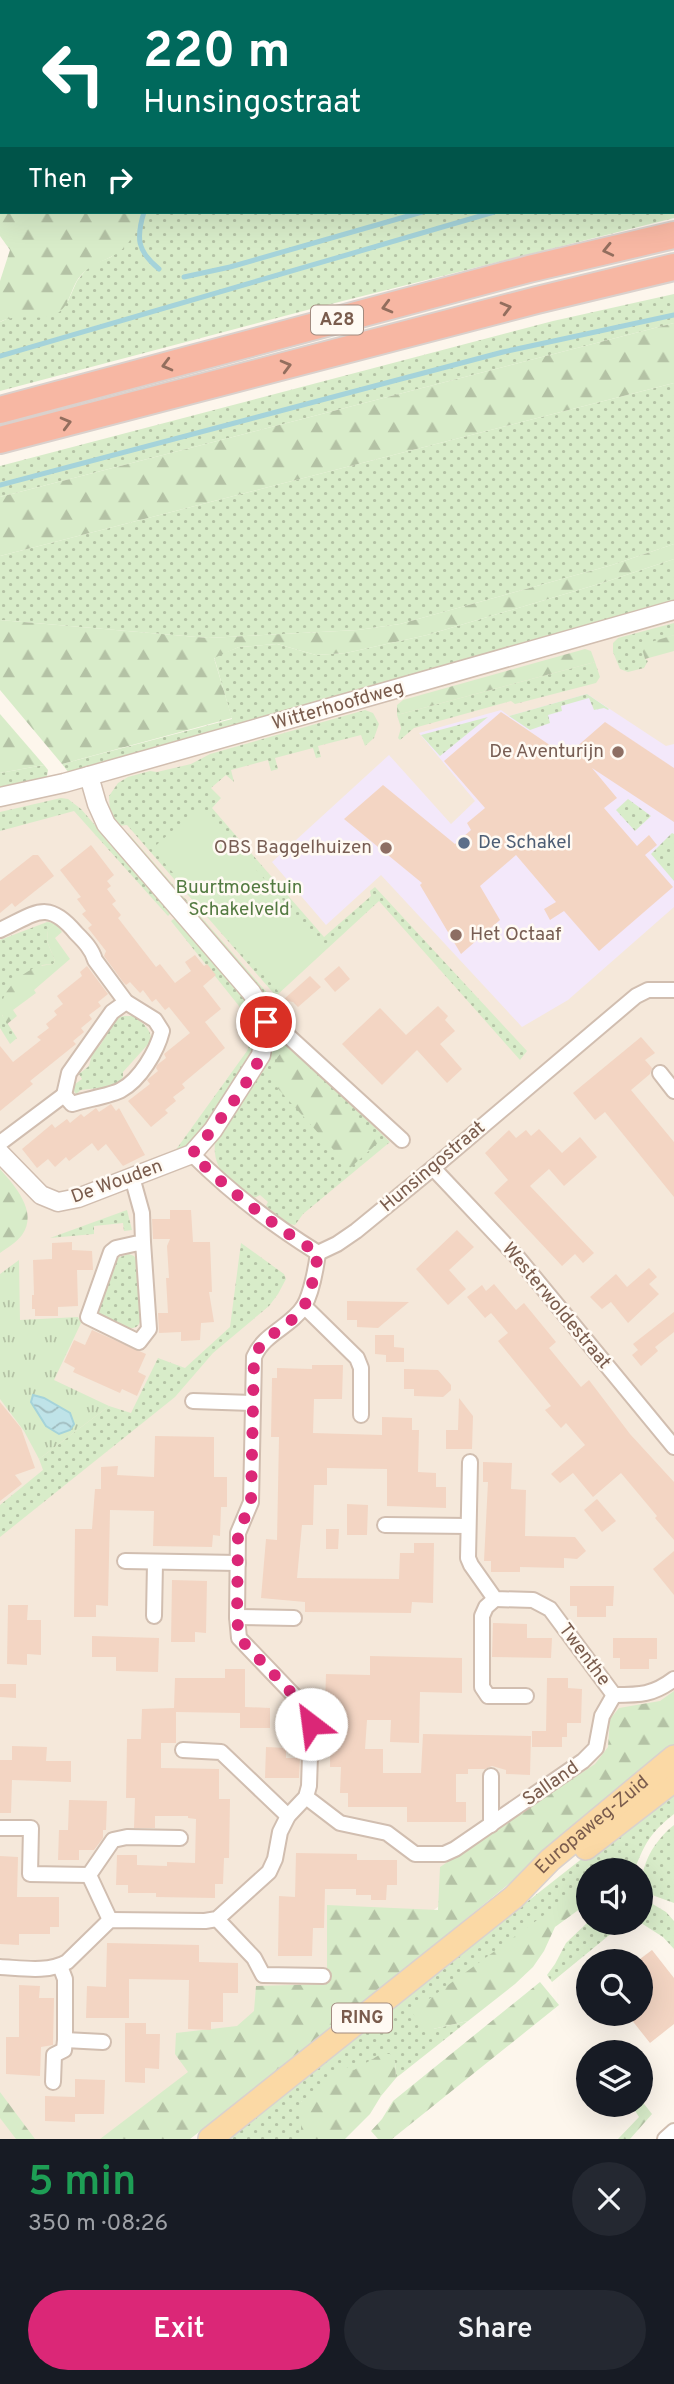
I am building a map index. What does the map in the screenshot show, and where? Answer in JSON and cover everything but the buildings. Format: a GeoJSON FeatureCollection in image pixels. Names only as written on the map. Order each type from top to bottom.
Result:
{"type":"FeatureCollection","features":[{"type":"Feature","properties":{"kind":"highway","name":"A28"},"geometry":{"type":"LineString","coordinates":[[0,410],[529,269],[674,235]]}},
{"type":"Feature","properties":{"kind":"highway","name":"A28"},"geometry":{"type":"LineString","coordinates":[[0,440],[674,267]]}},
{"type":"Feature","properties":{"kind":"main road","name":"Europaweg-Zuid"},"geometry":{"type":"LineString","coordinates":[[210,2139],[514,1896],[551,1860],[674,1757]]}},
{"type":"Feature","properties":{"kind":"main road","name":"Europaweg-Zuid"},"geometry":{"type":"LineString","coordinates":[[514,1896],[558,1870],[674,1780]]}},
{"type":"Feature","properties":{"kind":"street","name":"Witterhoofdweg"},"geometry":{"type":"LineString","coordinates":[[0,797],[89,776],[674,610]]}},
{"type":"Feature","properties":{"kind":"street"},"geometry":{"type":"LineString","coordinates":[[89,776],[106,824],[251,992],[262,1009],[266,1022],[265,1033],[285,1033],[402,1140]]}},
{"type":"Feature","properties":{"kind":"street"},"geometry":{"type":"LineString","coordinates":[[0,930],[38,912],[48,910],[55,913],[66,920],[92,952],[125,1002],[155,1020],[162,1031],[159,1044],[135,1079],[120,1091],[72,1104],[64,1095]]}},
{"type":"Feature","properties":{"kind":"street","name":"Hunsingostraat"},"geometry":{"type":"LineString","coordinates":[[318,1253],[356,1231],[636,996],[648,990],[674,990]]}},
{"type":"Feature","properties":{"kind":"street"},"geometry":{"type":"LineString","coordinates":[[0,1143],[64,1095],[69,1073],[112,1012],[125,1002]]}},
{"type":"Feature","properties":{"kind":"street","name":"De Wouden"},"geometry":{"type":"LineString","coordinates":[[0,1153],[41,1195],[58,1202],[78,1198],[192,1154],[213,1130],[253,1070],[261,1055],[265,1033]]}},
{"type":"Feature","properties":{"kind":"street"},"geometry":{"type":"LineString","coordinates":[[660,1073],[674,1091]]}},
{"type":"Feature","properties":{"kind":"street"},"geometry":{"type":"LineString","coordinates":[[0,1967],[60,1966],[110,1920],[218,1919],[269,1872],[275,1860],[280,1832],[288,1816],[306,1797],[309,1786],[311,1724],[306,1708],[239,1638],[238,1534],[251,1502],[254,1357],[258,1346],[304,1306],[318,1253],[290,1236],[254,1208],[192,1154]]}},
{"type":"Feature","properties":{"kind":"street","name":"Westerwoldestraat"},"geometry":{"type":"LineString","coordinates":[[433,1168],[519,1259],[674,1447]]}},
{"type":"Feature","properties":{"kind":"street"},"geometry":{"type":"LineString","coordinates":[[132,1177],[142,1213],[149,1329],[139,1342],[88,1317],[111,1252],[116,1248],[143,1242]]}},
{"type":"Feature","properties":{"kind":"street"},"geometry":{"type":"LineString","coordinates":[[304,1306],[357,1358],[362,1367],[361,1415]]}},
{"type":"Feature","properties":{"kind":"street"},"geometry":{"type":"LineString","coordinates":[[193,1401],[252,1402]]}},
{"type":"Feature","properties":{"kind":"street"},"geometry":{"type":"LineString","coordinates":[[470,1462],[468,1558],[495,1599],[486,1607],[482,1616],[482,1687],[488,1696],[526,1696]]}},
{"type":"Feature","properties":{"kind":"street"},"geometry":{"type":"LineString","coordinates":[[384,1525],[468,1526]]}},
{"type":"Feature","properties":{"kind":"street"},"geometry":{"type":"LineString","coordinates":[[125,1561],[238,1563]]}},
{"type":"Feature","properties":{"kind":"street"},"geometry":{"type":"LineString","coordinates":[[153,1616],[155,1563]]}},
{"type":"Feature","properties":{"kind":"street","name":"Twenthe"},"geometry":{"type":"LineString","coordinates":[[495,1599],[533,1600],[550,1609],[614,1695],[638,1695],[659,1691],[674,1679]]}},
{"type":"Feature","properties":{"kind":"street"},"geometry":{"type":"LineString","coordinates":[[237,1617],[294,1618]]}},
{"type":"Feature","properties":{"kind":"street","name":"Salland"},"geometry":{"type":"LineString","coordinates":[[306,1797],[340,1823],[387,1833],[406,1849],[422,1855],[444,1854],[583,1761],[596,1748],[602,1716],[614,1695]]}},
{"type":"Feature","properties":{"kind":"street"},"geometry":{"type":"LineString","coordinates":[[183,1750],[221,1752],[288,1816]]}},
{"type":"Feature","properties":{"kind":"street","name":"Salland"},"geometry":{"type":"LineString","coordinates":[[491,1776],[491,1825]]}},
{"type":"Feature","properties":{"kind":"street"},"geometry":{"type":"LineString","coordinates":[[0,1828],[31,1828],[30,1874],[89,1875]]}},
{"type":"Feature","properties":{"kind":"street"},"geometry":{"type":"LineString","coordinates":[[89,1875],[113,1840],[127,1836],[180,1838]]}},
{"type":"Feature","properties":{"kind":"street"},"geometry":{"type":"LineString","coordinates":[[89,1875],[110,1920]]}},
{"type":"Feature","properties":{"kind":"street"},"geometry":{"type":"LineString","coordinates":[[218,1919],[254,1958],[263,1975],[323,1976]]}},
{"type":"Feature","properties":{"kind":"street"},"geometry":{"type":"LineString","coordinates":[[53,2082],[54,2055],[64,2050],[65,2040],[65,1979],[60,1966]]}},
{"type":"Feature","properties":{"kind":"street"},"geometry":{"type":"LineString","coordinates":[[65,2040],[103,2042]]}},
{"type":"Feature","properties":{"kind":"street"},"geometry":{"type":"LineString","coordinates":[[665,2139],[674,2131]]}},
{"type":"Feature","properties":{"kind":"shaded area"},"geometry":{"type":"Polygon","coordinates":[[[674,617],[674,1731],[247,2049],[137,2139],[0,2139],[0,802],[674,617]]]}},
{"type":"Feature","properties":{"kind":"shaded area"},"geometry":{"type":"Polygon","coordinates":[[[587,694],[666,746],[674,744],[674,907],[568,1000],[522,1027],[381,875],[326,925],[272,862],[389,755],[451,824],[475,801],[419,733],[501,710],[509,716],[587,694]]]}},
{"type":"Feature","properties":{"kind":"green space"},"geometry":{"type":"Polygon","coordinates":[[[0,214],[146,214],[123,248],[83,273],[63,309],[47,317],[13,318],[0,322],[0,281],[10,250],[0,236],[0,214]]]}},
{"type":"Feature","properties":{"kind":"green space"},"geometry":{"type":"Polygon","coordinates":[[[146,214],[674,214],[674,218],[311,309],[0,391],[0,322],[68,301],[77,281],[89,266],[111,257],[133,235],[146,214]]]}},
{"type":"Feature","properties":{"kind":"green space"},"geometry":{"type":"Polygon","coordinates":[[[674,294],[674,323],[0,497],[0,466],[553,321],[674,294]]]}},
{"type":"Feature","properties":{"kind":"green space"},"geometry":{"type":"Polygon","coordinates":[[[674,323],[674,383],[0,556],[0,497],[674,323]]]}},
{"type":"Feature","properties":{"kind":"green space"},"geometry":{"type":"Polygon","coordinates":[[[674,383],[674,544],[612,565],[400,624],[358,630],[208,638],[0,620],[0,556],[674,383]]]}},
{"type":"Feature","properties":{"kind":"green space"},"geometry":{"type":"Polygon","coordinates":[[[674,544],[674,559],[427,635],[346,653],[316,655],[277,644],[239,647],[214,658],[232,718],[62,764],[0,690],[0,620],[208,638],[358,630],[400,624],[612,565],[674,544]]]}},
{"type":"Feature","properties":{"kind":"green space"},"geometry":{"type":"Polygon","coordinates":[[[674,559],[674,601],[69,773],[62,764],[232,719],[214,657],[239,647],[277,644],[316,655],[346,653],[427,635],[674,559]]]}},
{"type":"Feature","properties":{"kind":"green space"},"geometry":{"type":"Polygon","coordinates":[[[674,623],[674,635],[642,646],[648,661],[644,668],[628,672],[620,669],[613,652],[613,643],[618,638],[674,623]]]}},
{"type":"Feature","properties":{"kind":"green space"},"geometry":{"type":"Polygon","coordinates":[[[674,635],[674,651],[645,659],[641,645],[674,635]]]}},
{"type":"Feature","properties":{"kind":"green space"},"geometry":{"type":"Polygon","coordinates":[[[585,649],[591,651],[595,662],[397,715],[397,705],[403,700],[585,649]]]}},
{"type":"Feature","properties":{"kind":"green space"},"geometry":{"type":"Polygon","coordinates":[[[595,662],[600,677],[596,683],[515,704],[511,701],[414,728],[400,740],[398,738],[401,728],[397,715],[595,662]]]}},
{"type":"Feature","properties":{"kind":"green space"},"geometry":{"type":"Polygon","coordinates":[[[587,694],[609,709],[594,710],[589,698],[561,706],[562,711],[548,715],[550,723],[530,730],[509,716],[587,694]]]}},
{"type":"Feature","properties":{"kind":"green space"},"geometry":{"type":"Polygon","coordinates":[[[365,710],[373,713],[379,724],[374,738],[365,746],[361,735],[318,746],[321,757],[316,758],[313,748],[275,758],[278,769],[271,771],[268,760],[231,770],[234,782],[226,775],[211,788],[221,798],[212,808],[324,937],[371,896],[370,891],[375,887],[527,1051],[520,1060],[379,901],[276,996],[127,825],[116,826],[110,810],[109,796],[118,783],[128,777],[191,764],[210,754],[365,710]]]}},
{"type":"Feature","properties":{"kind":"green space"},"geometry":{"type":"Polygon","coordinates":[[[0,714],[44,765],[0,773],[0,714]]]}},
{"type":"Feature","properties":{"kind":"green space"},"geometry":{"type":"Polygon","coordinates":[[[488,717],[440,756],[421,735],[488,717]]]}},
{"type":"Feature","properties":{"kind":"green space"},"geometry":{"type":"Polygon","coordinates":[[[44,765],[48,770],[47,776],[40,780],[0,787],[0,773],[44,765]]]}},
{"type":"Feature","properties":{"kind":"green space"},"geometry":{"type":"Polygon","coordinates":[[[61,798],[68,799],[81,809],[171,913],[168,916],[74,811],[0,831],[0,812],[61,798]]]}},
{"type":"Feature","properties":{"kind":"green space"},"geometry":{"type":"Polygon","coordinates":[[[628,799],[651,816],[635,831],[616,810],[628,799]]]}},
{"type":"Feature","properties":{"kind":"green space","name":"Buurtmoestuin Schakelveld"},"geometry":{"type":"Polygon","coordinates":[[[200,806],[326,949],[278,991],[152,849],[200,806]]]}},
{"type":"Feature","properties":{"kind":"green space"},"geometry":{"type":"Polygon","coordinates":[[[128,833],[289,1018],[281,1026],[275,1022],[268,1001],[124,834],[128,833]]]}},
{"type":"Feature","properties":{"kind":"green space"},"geometry":{"type":"Polygon","coordinates":[[[674,834],[674,881],[651,854],[674,834]]]}},
{"type":"Feature","properties":{"kind":"green space"},"geometry":{"type":"Polygon","coordinates":[[[175,918],[247,1002],[257,1029],[254,1053],[193,1141],[175,1151],[247,1051],[252,1034],[247,1016],[171,921],[175,918]]]}},
{"type":"Feature","properties":{"kind":"green space"},"geometry":{"type":"Polygon","coordinates":[[[47,922],[56,923],[48,930],[47,941],[55,961],[53,964],[42,965],[2,1015],[17,1038],[10,1044],[0,1028],[0,940],[47,922]]]}},
{"type":"Feature","properties":{"kind":"green space"},"geometry":{"type":"Polygon","coordinates":[[[56,923],[62,932],[55,938],[70,959],[34,990],[36,993],[13,1010],[17,1016],[7,1024],[2,1015],[2,1002],[13,983],[25,973],[55,961],[47,941],[48,930],[56,923]]]}},
{"type":"Feature","properties":{"kind":"green space"},"geometry":{"type":"Polygon","coordinates":[[[134,1016],[143,1024],[150,1033],[151,1041],[123,1072],[123,1077],[116,1086],[81,1090],[76,1094],[71,1087],[82,1079],[79,1074],[89,1066],[93,1050],[99,1047],[117,1018],[134,1016]]]}},
{"type":"Feature","properties":{"kind":"green space"},"geometry":{"type":"Polygon","coordinates":[[[273,1043],[287,1043],[390,1142],[303,1214],[295,1225],[289,1224],[266,1206],[268,1202],[260,1195],[254,1198],[225,1176],[215,1153],[215,1142],[263,1071],[273,1043]]]}},
{"type":"Feature","properties":{"kind":"green space"},"geometry":{"type":"Polygon","coordinates":[[[284,1049],[380,1141],[350,1168],[272,1082],[271,1072],[284,1049]]]}},
{"type":"Feature","properties":{"kind":"green space"},"geometry":{"type":"Polygon","coordinates":[[[0,1169],[23,1199],[28,1217],[22,1235],[0,1253],[0,1169]]]}},
{"type":"Feature","properties":{"kind":"green space"},"geometry":{"type":"Polygon","coordinates":[[[127,1210],[132,1230],[124,1231],[123,1223],[94,1226],[94,1234],[50,1238],[127,1210]]]}},
{"type":"Feature","properties":{"kind":"green space"},"geometry":{"type":"Polygon","coordinates":[[[241,1243],[284,1274],[286,1279],[269,1306],[213,1353],[175,1397],[0,1537],[0,1505],[43,1470],[39,1459],[109,1406],[131,1413],[158,1358],[185,1368],[230,1327],[241,1243]]]}},
{"type":"Feature","properties":{"kind":"green space"},"geometry":{"type":"Polygon","coordinates":[[[129,1254],[137,1260],[141,1316],[136,1327],[131,1328],[99,1316],[97,1311],[117,1258],[129,1254]]]}},
{"type":"Feature","properties":{"kind":"green space"},"geometry":{"type":"Polygon","coordinates":[[[19,1260],[20,1320],[78,1317],[81,1323],[54,1380],[109,1406],[39,1459],[24,1431],[0,1399],[0,1274],[19,1260]]]}},
{"type":"Feature","properties":{"kind":"green space"},"geometry":{"type":"Polygon","coordinates":[[[674,1691],[674,1749],[313,2044],[190,2139],[100,2139],[188,2072],[175,2054],[176,2033],[237,2026],[254,2011],[256,1986],[327,1984],[327,1905],[438,1910],[440,1867],[595,1764],[608,1747],[610,1719],[619,1708],[660,1701],[674,1691]]]}},
{"type":"Feature","properties":{"kind":"green space"},"geometry":{"type":"Polygon","coordinates":[[[674,1795],[674,1814],[649,1839],[640,1858],[583,1858],[621,1828],[674,1795]]]}},
{"type":"Feature","properties":{"kind":"green space"},"geometry":{"type":"Polygon","coordinates":[[[674,1825],[674,1903],[653,1895],[653,1858],[648,1858],[660,1838],[674,1825]]]}},
{"type":"Feature","properties":{"kind":"green space"},"geometry":{"type":"Polygon","coordinates":[[[576,1863],[576,1895],[433,2029],[468,2021],[396,2078],[395,2061],[374,2058],[365,2066],[301,2102],[301,2139],[225,2139],[576,1863]]]}},
{"type":"Feature","properties":{"kind":"green space"},"geometry":{"type":"Polygon","coordinates":[[[576,1892],[576,1912],[555,1927],[533,1967],[468,2021],[433,2029],[425,2027],[411,2012],[576,1892]]]}},
{"type":"Feature","properties":{"kind":"green space"},"geometry":{"type":"Polygon","coordinates":[[[653,1904],[674,1921],[674,1949],[653,1931],[653,1904]]]}},
{"type":"Feature","properties":{"kind":"green space"},"geometry":{"type":"Polygon","coordinates":[[[576,1933],[609,1935],[592,1949],[576,1949],[576,1962],[552,1982],[547,1975],[566,1943],[576,1933]]]}},
{"type":"Feature","properties":{"kind":"green space"},"geometry":{"type":"Polygon","coordinates":[[[540,1982],[559,2005],[392,2139],[378,2139],[371,2131],[393,2101],[540,1982]]]}},
{"type":"Feature","properties":{"kind":"green space"},"geometry":{"type":"Polygon","coordinates":[[[381,2054],[390,2054],[395,2061],[396,2078],[370,2114],[345,2139],[301,2139],[301,2102],[344,2066],[354,2070],[381,2054]]]}},
{"type":"Feature","properties":{"kind":"green space"},"geometry":{"type":"Polygon","coordinates":[[[0,2092],[35,2139],[16,2139],[0,2118],[0,2092]]]}},
{"type":"Feature","properties":{"kind":"green space"},"geometry":{"type":"Polygon","coordinates":[[[639,2117],[649,2117],[630,2139],[618,2139],[639,2117]]]}},
{"type":"Feature","properties":{"kind":"water"},"geometry":{"type":"Polygon","coordinates":[[[33,1395],[44,1398],[70,1413],[74,1424],[70,1430],[59,1434],[46,1426],[31,1402],[33,1395]]]}},
{"type":"Feature","properties":{"kind":"waterway"},"geometry":{"type":"LineString","coordinates":[[144,214],[140,244],[146,256],[159,269]]}},
{"type":"Feature","properties":{"kind":"waterway"},"geometry":{"type":"LineString","coordinates":[[184,277],[230,267],[415,214]]}},
{"type":"Feature","properties":{"kind":"waterway"},"geometry":{"type":"LineString","coordinates":[[0,356],[487,214]]}},
{"type":"Feature","properties":{"kind":"waterway"},"geometry":{"type":"LineString","coordinates":[[0,485],[503,352],[674,315]]}},
{"type":"Feature","properties":{"kind":"place","name":"De Aventurijn"},"geometry":{"type":"Point","coordinates":[618,752]}},
{"type":"Feature","properties":{"kind":"place","name":"De Schakel"},"geometry":{"type":"Point","coordinates":[464,843]}},
{"type":"Feature","properties":{"kind":"place","name":"OBS Baggelhuizen"},"geometry":{"type":"Point","coordinates":[386,848]}},
{"type":"Feature","properties":{"kind":"place","name":"Het Octaaf"},"geometry":{"type":"Point","coordinates":[456,935]}},
{"type":"Feature","properties":{"kind":"route"},"geometry":{"type":"LineString","coordinates":[[266,1022],[264,1044],[253,1070],[213,1130],[192,1154],[254,1208],[290,1236],[318,1253],[304,1306],[258,1346],[254,1357],[251,1502],[238,1534],[239,1638],[306,1708],[311,1724]]}}]}
